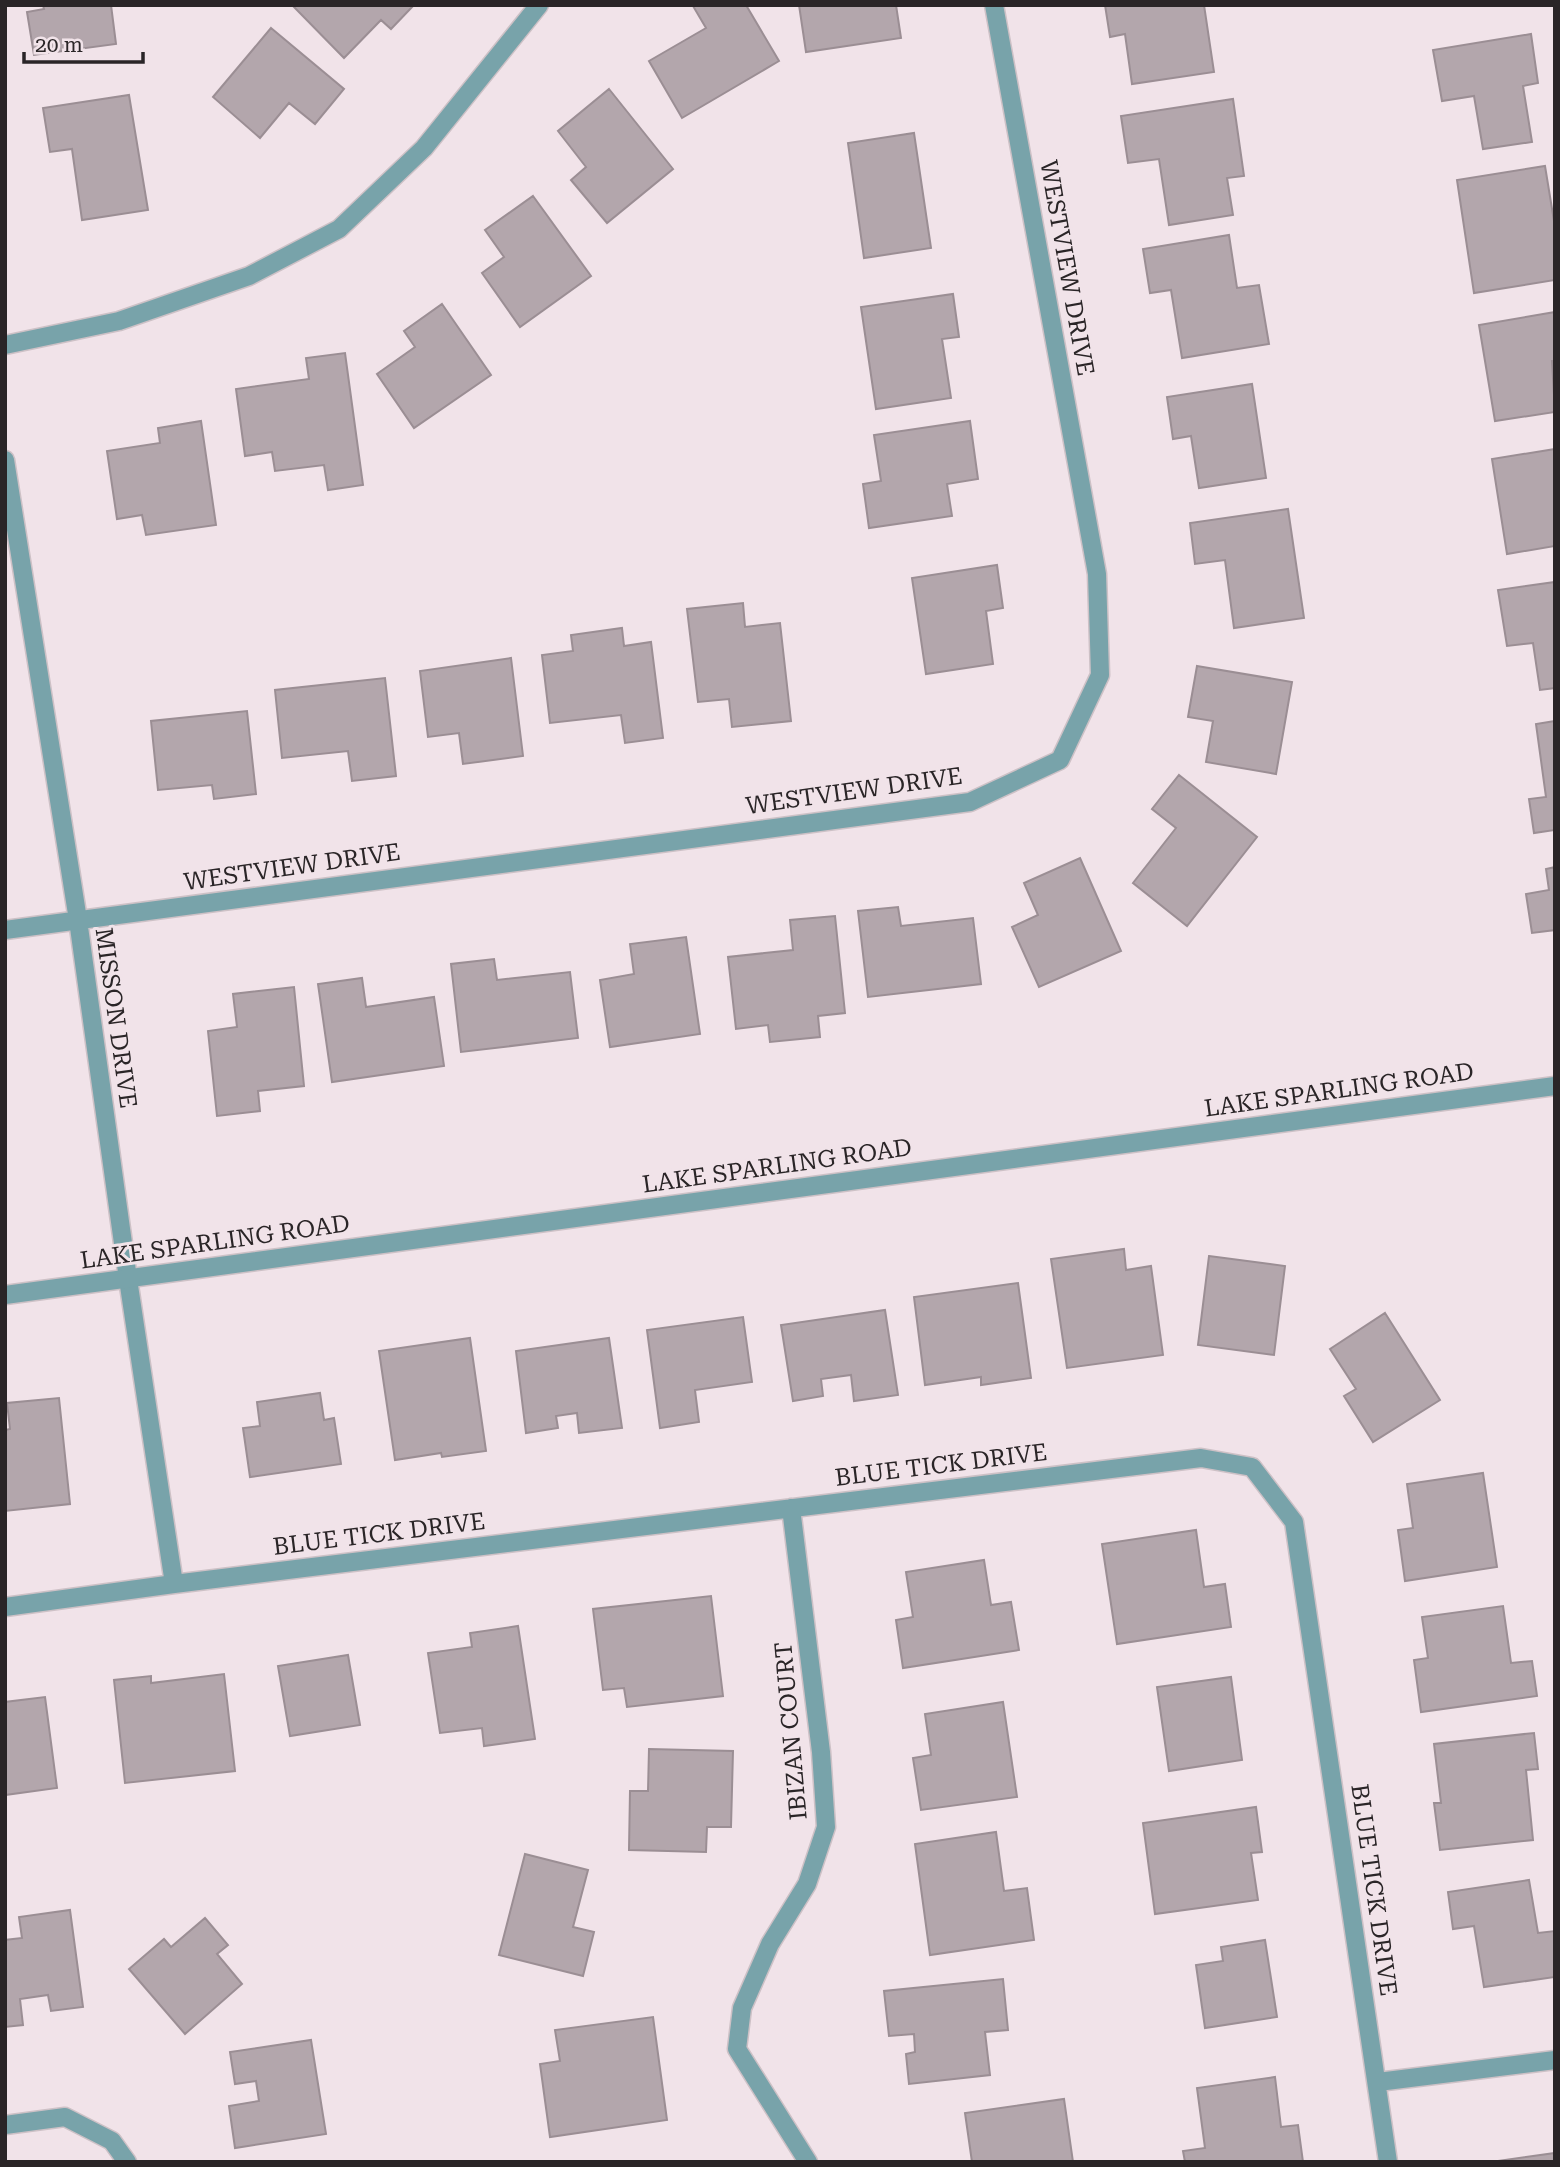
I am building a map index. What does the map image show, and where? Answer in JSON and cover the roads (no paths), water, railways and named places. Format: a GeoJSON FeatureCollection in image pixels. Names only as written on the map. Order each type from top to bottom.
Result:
{"type":"FeatureCollection","features":[{"type":"Feature","properties":{"kind":"street"},"geometry":{"type":"LineString","coordinates":[[5,345],[119,321],[249,276],[339,229],[424,148],[539,5]]}},
{"type":"Feature","properties":{"kind":"street","name":"WESTVIEW DRIVE"},"geometry":{"type":"LineString","coordinates":[[5,930],[970,802],[1060,760],[1100,675],[1097,574],[994,5]]}},
{"type":"Feature","properties":{"kind":"street","name":"MISSON DRIVE"},"geometry":{"type":"LineString","coordinates":[[5,460],[78,920],[174,1584]]}},
{"type":"Feature","properties":{"kind":"street","name":"LAKE SPARLING ROAD"},"geometry":{"type":"LineString","coordinates":[[5,1295],[1555,1086]]}},
{"type":"Feature","properties":{"kind":"street","name":"BLUE TICK DRIVE"},"geometry":{"type":"LineString","coordinates":[[5,1607],[1201,1458],[1252,1467],[1294,1522],[1388,2162]]}},
{"type":"Feature","properties":{"kind":"street","name":"IBIZAN COURT"},"geometry":{"type":"LineString","coordinates":[[791,1508],[821,1752],[826,1827],[807,1884],[769,1944],[742,2008],[737,2049],[808,2162]]}},
{"type":"Feature","properties":{"kind":"street"},"geometry":{"type":"LineString","coordinates":[[1378,2082],[1555,2060]]}},
{"type":"Feature","properties":{"kind":"street"},"geometry":{"type":"LineString","coordinates":[[5,2125],[65,2117],[112,2141],[127,2162]]}}]}
